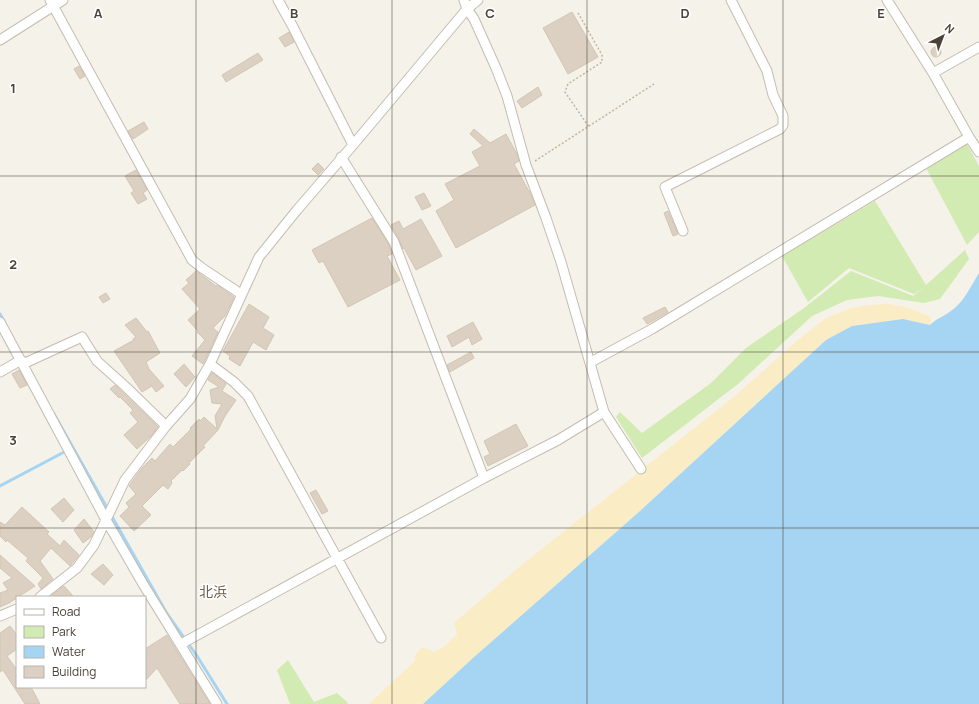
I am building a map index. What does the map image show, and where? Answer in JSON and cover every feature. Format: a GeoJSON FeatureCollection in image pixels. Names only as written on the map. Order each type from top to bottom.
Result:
{"type":"FeatureCollection","features":[{"type":"Feature","properties":{"kind":"street"},"geometry":{"type":"LineString","coordinates":[[0,40],[52,3],[63,0]]}},
{"type":"Feature","properties":{"kind":"street"},"geometry":{"type":"LineString","coordinates":[[278,0],[353,145]]}},
{"type":"Feature","properties":{"kind":"street"},"geometry":{"type":"LineString","coordinates":[[41,596],[77,568],[94,545],[125,480],[166,426],[190,399],[210,364],[259,257],[278,232],[341,157],[353,145],[465,4],[478,0]]}},
{"type":"Feature","properties":{"kind":"street"},"geometry":{"type":"LineString","coordinates":[[683,231],[665,187],[780,130],[783,125],[783,116],[773,95],[767,71],[731,0]]}},
{"type":"Feature","properties":{"kind":"street"},"geometry":{"type":"LineString","coordinates":[[887,0],[933,73],[979,152]]}},
{"type":"Feature","properties":{"kind":"street"},"geometry":{"type":"LineString","coordinates":[[52,3],[192,260],[241,294]]}},
{"type":"Feature","properties":{"kind":"street"},"geometry":{"type":"LineString","coordinates":[[465,4],[474,19],[499,75],[526,165],[561,262],[577,321],[591,362],[604,412],[641,469]]}},
{"type":"Feature","properties":{"kind":"street"},"geometry":{"type":"LineString","coordinates":[[933,73],[979,47]]}},
{"type":"Feature","properties":{"kind":"street"},"geometry":{"type":"LineString","coordinates":[[591,362],[658,325],[969,137]]}},
{"type":"Feature","properties":{"kind":"street"},"geometry":{"type":"LineString","coordinates":[[341,157],[394,242],[484,478]]}},
{"type":"Feature","properties":{"kind":"street"},"geometry":{"type":"LineString","coordinates":[[0,322],[26,361],[69,450],[143,584],[183,642],[217,704]]}},
{"type":"Feature","properties":{"kind":"street"},"geometry":{"type":"LineString","coordinates":[[0,372],[82,337],[97,361],[166,426]]}},
{"type":"Feature","properties":{"kind":"street"},"geometry":{"type":"LineString","coordinates":[[210,364],[234,382],[248,396],[381,638]]}},
{"type":"Feature","properties":{"kind":"street"},"geometry":{"type":"LineString","coordinates":[[183,642],[484,478],[558,440],[604,412]]}},
{"type":"Feature","properties":{"kind":"street"},"geometry":{"type":"LineString","coordinates":[[0,616],[16,609]]}},
{"type":"Feature","properties":{"kind":"path"},"geometry":{"type":"LineString","coordinates":[[578,13],[602,55],[602,62],[568,84],[564,92],[589,127]]}},
{"type":"Feature","properties":{"kind":"path"},"geometry":{"type":"LineString","coordinates":[[526,165],[538,161],[654,84]]}},
{"type":"Feature","properties":{"kind":"green space"},"geometry":{"type":"Polygon","coordinates":[[[967,144],[979,166],[979,232],[967,245],[926,168],[967,144]]]}},
{"type":"Feature","properties":{"kind":"green space"},"geometry":{"type":"Polygon","coordinates":[[[875,201],[926,285],[965,250],[969,259],[940,299],[924,303],[878,296],[847,300],[812,316],[738,384],[642,458],[616,417],[620,412],[642,433],[711,383],[746,348],[804,308],[851,271],[913,296],[924,287],[914,294],[849,268],[808,302],[782,256],[875,201]]]}},
{"type":"Feature","properties":{"kind":"green space"},"geometry":{"type":"Polygon","coordinates":[[[288,660],[314,702],[337,693],[348,703],[290,704],[277,670],[288,660]]]}},
{"type":"Feature","properties":{"kind":"sand"},"geometry":{"type":"Polygon","coordinates":[[[889,304],[910,308],[931,317],[930,325],[903,319],[852,326],[826,340],[640,511],[423,704],[369,704],[415,661],[415,655],[422,647],[434,652],[445,646],[457,634],[454,623],[519,567],[736,395],[799,339],[826,318],[851,308],[868,305],[889,304]]]}},
{"type":"Feature","properties":{"kind":"water"},"geometry":{"type":"Polygon","coordinates":[[[979,273],[979,704],[423,704],[640,511],[826,340],[852,326],[903,319],[930,325],[960,303],[979,273]]]}},
{"type":"Feature","properties":{"kind":"building"},"geometry":{"type":"Polygon","coordinates":[[[572,12],[598,57],[568,74],[543,28],[572,12]]]}},
{"type":"Feature","properties":{"kind":"building"},"geometry":{"type":"Polygon","coordinates":[[[289,32],[294,42],[285,47],[279,38],[289,32]]]}},
{"type":"Feature","properties":{"kind":"building"},"geometry":{"type":"Polygon","coordinates":[[[934,47],[938,47],[940,48],[940,56],[934,57],[931,54],[931,50],[934,47]]]}},
{"type":"Feature","properties":{"kind":"building"},"geometry":{"type":"Polygon","coordinates":[[[258,53],[263,60],[226,82],[222,75],[258,53]]]}},
{"type":"Feature","properties":{"kind":"building"},"geometry":{"type":"Polygon","coordinates":[[[79,66],[85,76],[80,79],[74,69],[79,66]]]}},
{"type":"Feature","properties":{"kind":"building"},"geometry":{"type":"Polygon","coordinates":[[[538,87],[542,95],[522,108],[517,101],[538,87]]]}},
{"type":"Feature","properties":{"kind":"building"},"geometry":{"type":"Polygon","coordinates":[[[144,122],[148,129],[133,139],[128,131],[144,122]]]}},
{"type":"Feature","properties":{"kind":"building"},"geometry":{"type":"Polygon","coordinates":[[[474,129],[490,143],[506,134],[517,154],[519,161],[514,164],[535,205],[456,248],[436,211],[454,200],[445,184],[480,166],[472,152],[483,146],[470,134],[474,129]]]}},
{"type":"Feature","properties":{"kind":"building"},"geometry":{"type":"Polygon","coordinates":[[[318,163],[324,169],[318,175],[312,169],[318,163]]]}},
{"type":"Feature","properties":{"kind":"building"},"geometry":{"type":"Polygon","coordinates":[[[136,170],[147,190],[143,193],[147,199],[138,204],[131,193],[134,191],[125,176],[136,170]]]}},
{"type":"Feature","properties":{"kind":"building"},"geometry":{"type":"Polygon","coordinates":[[[424,193],[431,206],[422,210],[415,197],[424,193]]]}},
{"type":"Feature","properties":{"kind":"building"},"geometry":{"type":"Polygon","coordinates":[[[668,211],[678,234],[673,236],[664,213],[668,211]]]}},
{"type":"Feature","properties":{"kind":"building"},"geometry":{"type":"Polygon","coordinates":[[[372,218],[389,245],[392,254],[387,256],[400,280],[348,307],[323,261],[319,263],[312,250],[372,218]]]}},
{"type":"Feature","properties":{"kind":"building"},"geometry":{"type":"Polygon","coordinates":[[[421,219],[442,256],[416,270],[391,225],[399,221],[403,229],[421,219]]]}},
{"type":"Feature","properties":{"kind":"building"},"geometry":{"type":"Polygon","coordinates":[[[196,271],[234,297],[225,316],[213,328],[218,332],[203,364],[192,356],[205,340],[188,320],[200,309],[182,289],[189,283],[186,280],[196,271]]]}},
{"type":"Feature","properties":{"kind":"building"},"geometry":{"type":"Polygon","coordinates":[[[106,293],[110,299],[103,303],[99,297],[106,293]]]}},
{"type":"Feature","properties":{"kind":"building"},"geometry":{"type":"Polygon","coordinates":[[[249,304],[269,317],[263,328],[274,335],[266,350],[253,342],[240,366],[229,359],[230,356],[223,351],[249,304]]]}},
{"type":"Feature","properties":{"kind":"building"},"geometry":{"type":"Polygon","coordinates":[[[665,307],[668,312],[647,324],[643,318],[665,307]]]}},
{"type":"Feature","properties":{"kind":"building"},"geometry":{"type":"Polygon","coordinates":[[[136,318],[147,332],[148,331],[160,353],[146,362],[149,369],[164,386],[156,392],[152,386],[142,392],[114,351],[134,340],[133,339],[136,337],[125,325],[136,318]]]}},
{"type":"Feature","properties":{"kind":"building"},"geometry":{"type":"Polygon","coordinates":[[[473,322],[482,339],[472,345],[469,337],[452,347],[447,336],[473,322]]]}},
{"type":"Feature","properties":{"kind":"building"},"geometry":{"type":"Polygon","coordinates":[[[471,352],[474,358],[450,372],[447,365],[471,352]]]}},
{"type":"Feature","properties":{"kind":"building"},"geometry":{"type":"Polygon","coordinates":[[[184,364],[195,377],[186,387],[174,374],[184,364]]]}},
{"type":"Feature","properties":{"kind":"building"},"geometry":{"type":"Polygon","coordinates":[[[19,370],[27,385],[20,388],[12,374],[19,370]]]}},
{"type":"Feature","properties":{"kind":"building"},"geometry":{"type":"Polygon","coordinates":[[[212,373],[226,384],[222,391],[236,400],[225,416],[218,430],[203,446],[205,447],[189,463],[190,464],[171,481],[172,483],[168,489],[163,485],[142,506],[151,515],[134,531],[120,516],[129,507],[126,503],[136,494],[129,486],[142,468],[152,458],[155,461],[170,444],[173,447],[199,419],[200,421],[204,417],[217,429],[215,416],[222,404],[212,403],[210,390],[219,387],[208,380],[212,373]]]}},
{"type":"Feature","properties":{"kind":"building"},"geometry":{"type":"Polygon","coordinates":[[[115,385],[158,427],[137,449],[124,435],[138,422],[130,413],[133,410],[110,389],[115,385]]]}},
{"type":"Feature","properties":{"kind":"building"},"geometry":{"type":"Polygon","coordinates":[[[516,424],[528,446],[488,466],[484,457],[490,454],[484,441],[516,424]]]}},
{"type":"Feature","properties":{"kind":"building"},"geometry":{"type":"Polygon","coordinates":[[[316,490],[328,511],[322,514],[310,493],[316,490]]]}},
{"type":"Feature","properties":{"kind":"building"},"geometry":{"type":"Polygon","coordinates":[[[64,498],[74,510],[63,522],[51,509],[64,498]]]}},
{"type":"Feature","properties":{"kind":"building"},"geometry":{"type":"Polygon","coordinates":[[[22,507],[49,532],[47,534],[60,546],[64,540],[79,555],[70,566],[51,548],[40,561],[53,579],[41,589],[38,584],[43,578],[26,561],[28,558],[0,536],[0,522],[5,525],[22,507]]]}},
{"type":"Feature","properties":{"kind":"building"},"geometry":{"type":"Polygon","coordinates":[[[84,519],[94,532],[91,537],[83,543],[74,530],[84,519]]]}},
{"type":"Feature","properties":{"kind":"building"},"geometry":{"type":"Polygon","coordinates":[[[0,555],[35,586],[20,596],[16,596],[16,598],[9,603],[0,607],[0,593],[8,590],[3,583],[12,578],[0,568],[0,555]]]}},
{"type":"Feature","properties":{"kind":"building"},"geometry":{"type":"Polygon","coordinates":[[[103,564],[113,575],[104,585],[91,574],[103,564]]]}},
{"type":"Feature","properties":{"kind":"building"},"geometry":{"type":"Polygon","coordinates":[[[64,586],[73,596],[53,596],[52,595],[64,586]]]}},
{"type":"Feature","properties":{"kind":"building"},"geometry":{"type":"Polygon","coordinates":[[[10,626],[16,634],[16,650],[7,656],[16,669],[16,688],[32,688],[40,704],[25,704],[3,670],[0,672],[0,633],[10,626]]]}},
{"type":"Feature","properties":{"kind":"building"},"geometry":{"type":"Polygon","coordinates":[[[167,635],[210,704],[180,704],[157,668],[146,680],[146,648],[167,635]]]}},
{"type":"Feature","properties":{"kind":"waterway"},"geometry":{"type":"LineString","coordinates":[[0,314],[4,321]]}},
{"type":"Feature","properties":{"kind":"waterway"},"geometry":{"type":"LineString","coordinates":[[54,414],[166,612],[197,656],[227,704]]}},
{"type":"Feature","properties":{"kind":"waterway"},"geometry":{"type":"LineString","coordinates":[[0,486],[68,450]]}},
{"type":"Feature","properties":{"kind":"district","name":"北浜"},"geometry":{"type":"Point","coordinates":[213,592]}}]}
